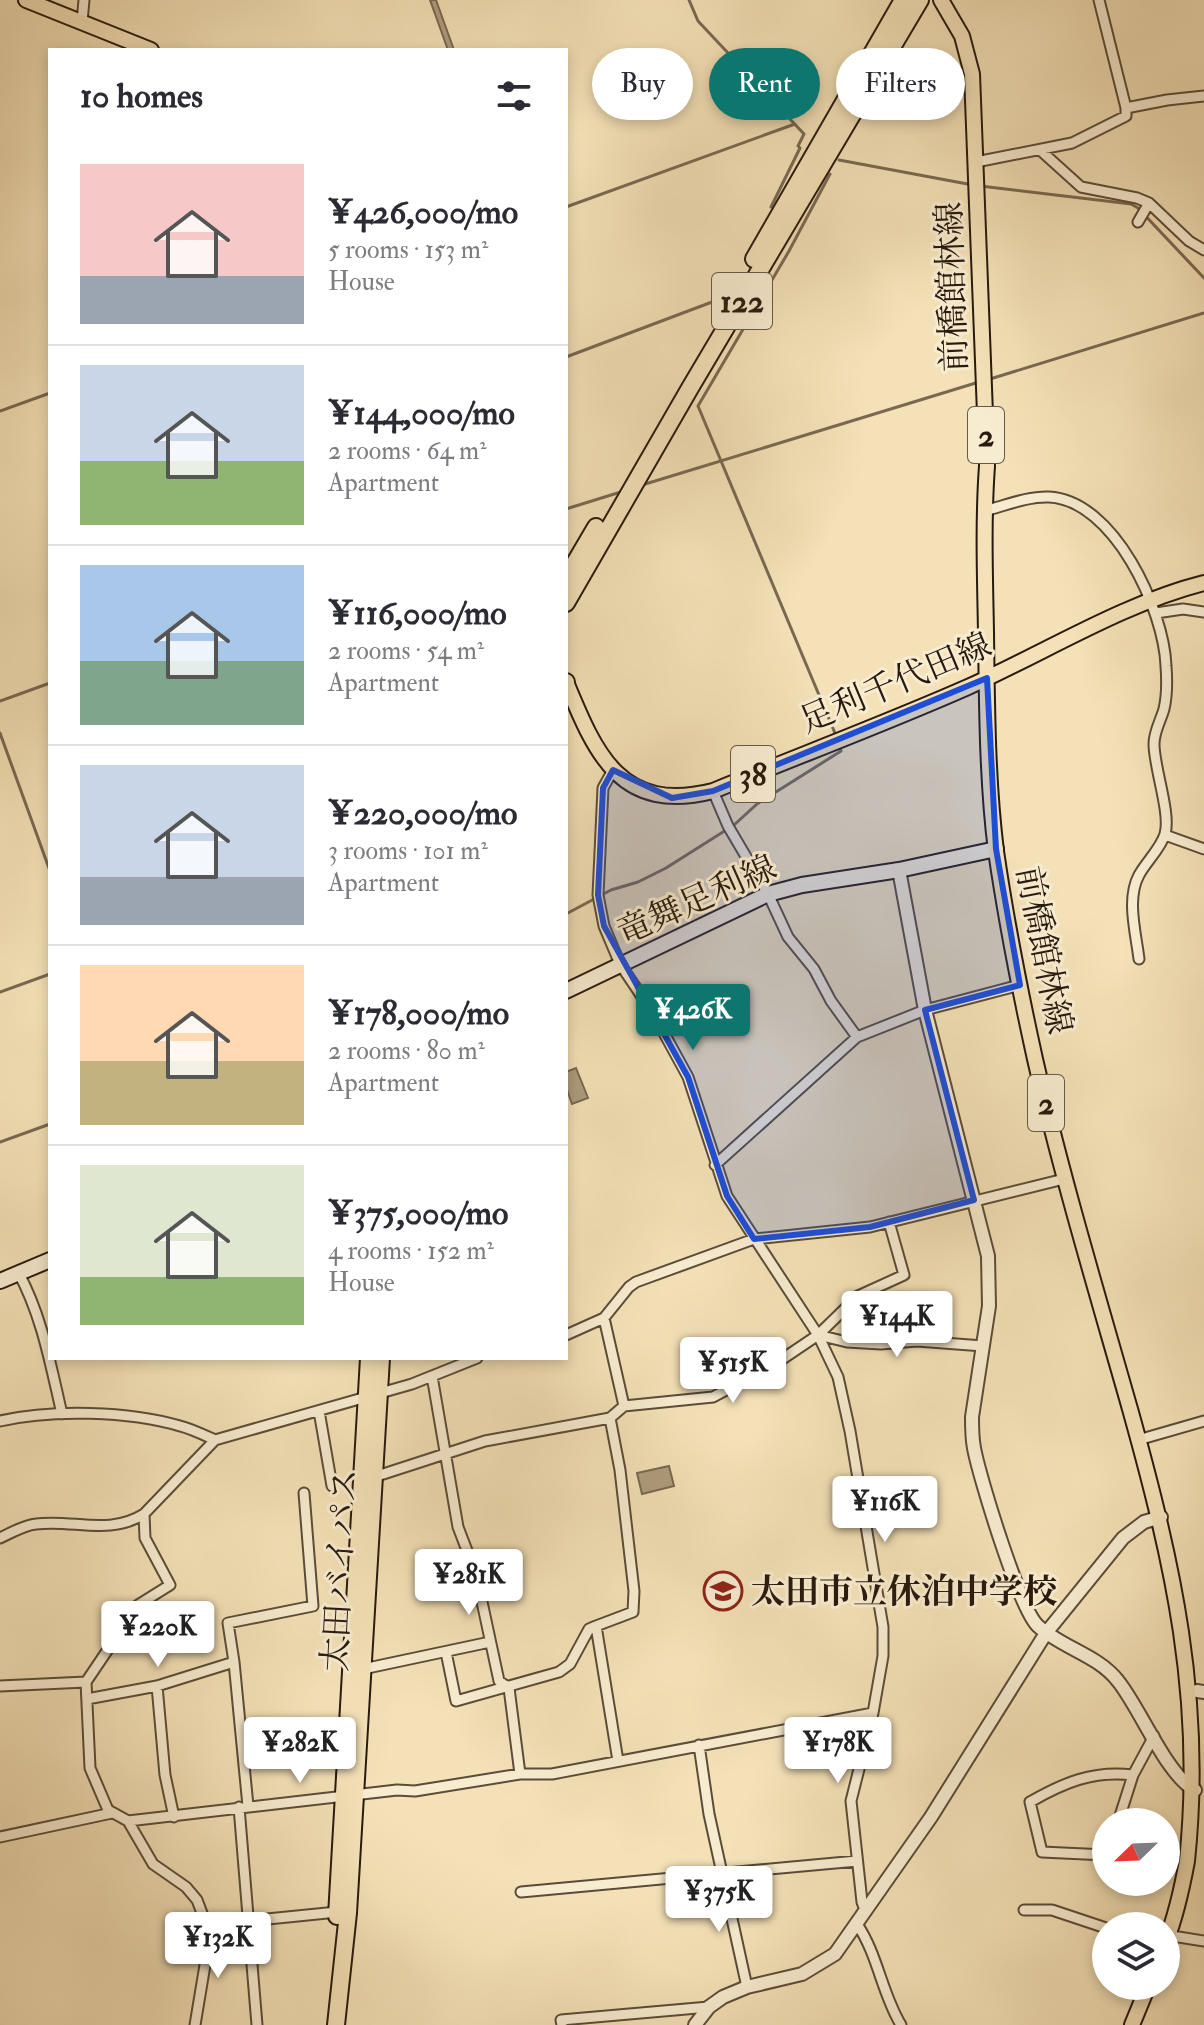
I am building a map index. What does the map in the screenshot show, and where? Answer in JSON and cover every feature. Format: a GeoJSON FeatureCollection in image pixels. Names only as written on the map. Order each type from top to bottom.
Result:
{"type":"FeatureCollection","features":[{"type":"Feature","properties":{"kind":"highway","name":"122"},"geometry":{"type":"LineString","coordinates":[[568,575],[903,0]]}},
{"type":"Feature","properties":{"kind":"highway","name":"122"},"geometry":{"type":"LineString","coordinates":[[568,600],[681,402],[920,0]]}},
{"type":"Feature","properties":{"kind":"highway","name":"太田バイパス"},"geometry":{"type":"LineString","coordinates":[[325,2025],[363,1669],[374,1477],[369,1360]]}},
{"type":"Feature","properties":{"kind":"highway","name":"太田バイパス"},"geometry":{"type":"LineString","coordinates":[[336,2025],[344,1969],[349,1796],[372,1394],[380,1360]]}},
{"type":"Feature","properties":{"kind":"main road"},"geometry":{"type":"LineString","coordinates":[[26,0],[146,48]]}},
{"type":"Feature","properties":{"kind":"main road","name":"前橋館林線"},"geometry":{"type":"LineString","coordinates":[[941,0],[962,36],[970,59],[987,466],[984,511],[987,678],[996,849],[1020,985],[1064,1179],[1161,1517],[1201,1692],[1197,1791],[1191,1842],[1173,1912]]}},
{"type":"Feature","properties":{"kind":"main road","name":"足利千代田線"},"geometry":{"type":"LineString","coordinates":[[568,686],[594,745],[613,770],[630,784],[652,794],[672,798],[713,791],[987,678],[1204,583]]}},
{"type":"Feature","properties":{"kind":"main road","name":"竜舞足利線"},"geometry":{"type":"LineString","coordinates":[[568,990],[768,894],[996,849]]}},
{"type":"Feature","properties":{"kind":"main road"},"geometry":{"type":"LineString","coordinates":[[0,1281],[48,1261]]}},
{"type":"Feature","properties":{"kind":"main road"},"geometry":{"type":"LineString","coordinates":[[1132,2025],[1142,2000]]}},
{"type":"Feature","properties":{"kind":"street"},"geometry":{"type":"LineString","coordinates":[[82,22],[84,0]]}},
{"type":"Feature","properties":{"kind":"street"},"geometry":{"type":"LineString","coordinates":[[976,162],[1072,143],[1126,116],[1099,0]]}},
{"type":"Feature","properties":{"kind":"street"},"geometry":{"type":"LineString","coordinates":[[1126,108],[1204,96]]}},
{"type":"Feature","properties":{"kind":"street"},"geometry":{"type":"LineString","coordinates":[[1040,150],[1081,187],[1137,198],[1143,213],[1172,222],[1189,241],[1204,250]]}},
{"type":"Feature","properties":{"kind":"street"},"geometry":{"type":"LineString","coordinates":[[984,511],[1051,497],[1088,512],[1107,528],[1139,576],[1154,607],[1166,664],[1164,709],[1154,742],[1166,820],[1165,835],[1137,879],[1132,898],[1139,959]]}},
{"type":"Feature","properties":{"kind":"street"},"geometry":{"type":"LineString","coordinates":[[1154,607],[1204,612]]}},
{"type":"Feature","properties":{"kind":"street"},"geometry":{"type":"LineString","coordinates":[[613,770],[603,788],[598,895],[604,926],[620,964],[653,1013],[688,1077],[727,1196],[829,1353],[841,1391],[883,1627],[883,1656],[873,1713],[851,1801],[862,1902],[866,1912]]}},
{"type":"Feature","properties":{"kind":"street"},"geometry":{"type":"LineString","coordinates":[[713,791],[728,826],[768,894],[788,937],[814,969],[831,1001],[857,1037]]}},
{"type":"Feature","properties":{"kind":"street"},"geometry":{"type":"LineString","coordinates":[[1165,835],[1204,849]]}},
{"type":"Feature","properties":{"kind":"street"},"geometry":{"type":"LineString","coordinates":[[899,870],[925,1010],[988,1256],[990,1277],[972,1417],[974,1449],[1024,1604],[1035,1624],[1046,1633],[1110,1671],[1180,1779],[1197,1791]]}},
{"type":"Feature","properties":{"kind":"street"},"geometry":{"type":"LineString","coordinates":[[715,1165],[857,1037],[925,1010],[1020,985]]}},
{"type":"Feature","properties":{"kind":"street"},"geometry":{"type":"LineString","coordinates":[[568,1334],[604,1318],[636,1282],[754,1239],[870,1227],[1064,1179]]}},
{"type":"Feature","properties":{"kind":"street"},"geometry":{"type":"LineString","coordinates":[[374,1477],[485,1441],[610,1418],[624,1406],[713,1397],[775,1364],[818,1335],[858,1296],[904,1275],[889,1222]]}},
{"type":"Feature","properties":{"kind":"street"},"geometry":{"type":"LineString","coordinates":[[18,1272],[33,1306],[62,1414]]}},
{"type":"Feature","properties":{"kind":"street"},"geometry":{"type":"LineString","coordinates":[[604,1318],[624,1406]]}},
{"type":"Feature","properties":{"kind":"street"},"geometry":{"type":"LineString","coordinates":[[818,1335],[847,1342],[881,1344],[917,1341],[983,1346]]}},
{"type":"Feature","properties":{"kind":"street"},"geometry":{"type":"LineString","coordinates":[[0,1538],[33,1524],[107,1527],[127,1523],[144,1514],[215,1440],[432,1376],[472,1360]]}},
{"type":"Feature","properties":{"kind":"street"},"geometry":{"type":"LineString","coordinates":[[432,1376],[458,1527],[476,1574],[499,1681],[509,1688],[520,1774]]}},
{"type":"Feature","properties":{"kind":"street"},"geometry":{"type":"LineString","coordinates":[[319,1411],[332,1486]]}},
{"type":"Feature","properties":{"kind":"street"},"geometry":{"type":"LineString","coordinates":[[0,1421],[62,1414],[152,1420],[181,1426],[215,1440]]}},
{"type":"Feature","properties":{"kind":"street"},"geometry":{"type":"LineString","coordinates":[[446,1652],[456,1701],[559,1672],[570,1664],[589,1629],[629,1615],[634,1591],[620,1470],[610,1418]]}},
{"type":"Feature","properties":{"kind":"street"},"geometry":{"type":"LineString","coordinates":[[1138,1440],[1204,1421]]}},
{"type":"Feature","properties":{"kind":"street"},"geometry":{"type":"LineString","coordinates":[[257,2025],[248,1924],[234,1662],[228,1623],[313,1606],[304,1493]]}},
{"type":"Feature","properties":{"kind":"street"},"geometry":{"type":"LineString","coordinates":[[144,1514],[145,1538],[170,1585],[138,1605],[86,1682],[90,1768],[108,1810],[128,1821],[397,1790],[415,1791],[520,1774],[552,1774],[873,1713]]}},
{"type":"Feature","properties":{"kind":"street"},"geometry":{"type":"LineString","coordinates":[[700,2023],[709,2007],[723,1997],[747,1987],[802,1974],[835,1954],[931,1817],[1046,1633],[1123,1538],[1144,1522],[1161,1517]]}},
{"type":"Feature","properties":{"kind":"street"},"geometry":{"type":"LineString","coordinates":[[596,1626],[618,1761]]}},
{"type":"Feature","properties":{"kind":"street"},"geometry":{"type":"LineString","coordinates":[[363,1669],[490,1642]]}},
{"type":"Feature","properties":{"kind":"street"},"geometry":{"type":"LineString","coordinates":[[87,1699],[157,1686],[234,1662]]}},
{"type":"Feature","properties":{"kind":"street"},"geometry":{"type":"LineString","coordinates":[[0,1686],[86,1682]]}},
{"type":"Feature","properties":{"kind":"street"},"geometry":{"type":"LineString","coordinates":[[157,1686],[165,1775],[174,1817]]}},
{"type":"Feature","properties":{"kind":"street"},"geometry":{"type":"LineString","coordinates":[[1122,1808],[1133,1775],[1154,1736]]}},
{"type":"Feature","properties":{"kind":"street"},"geometry":{"type":"LineString","coordinates":[[699,1745],[709,1814],[747,1987]]}},
{"type":"Feature","properties":{"kind":"street"},"geometry":{"type":"LineString","coordinates":[[1092,1854],[1042,1852],[1030,1802],[1071,1780],[1100,1774],[1133,1775]]}},
{"type":"Feature","properties":{"kind":"street"},"geometry":{"type":"LineString","coordinates":[[0,1837],[112,1813]]}},
{"type":"Feature","properties":{"kind":"street"},"geometry":{"type":"LineString","coordinates":[[128,1821],[153,1864],[186,1887],[197,1900],[209,1932],[195,2025]]}},
{"type":"Feature","properties":{"kind":"street"},"geometry":{"type":"LineString","coordinates":[[521,1892],[857,1861]]}},
{"type":"Feature","properties":{"kind":"street"},"geometry":{"type":"LineString","coordinates":[[1024,1910],[1052,1910],[1092,1923]]}},
{"type":"Feature","properties":{"kind":"street"},"geometry":{"type":"LineString","coordinates":[[209,1932],[337,1912]]}},
{"type":"Feature","properties":{"kind":"street"},"geometry":{"type":"LineString","coordinates":[[857,1924],[901,2025]]}},
{"type":"Feature","properties":{"kind":"street"},"geometry":{"type":"LineString","coordinates":[[1180,1938],[1204,1941]]}},
{"type":"Feature","properties":{"kind":"street"},"geometry":{"type":"LineString","coordinates":[[562,2025],[561,2020],[609,2021],[709,2007]]}},
{"type":"Feature","properties":{"kind":"highlighted area"},"geometry":{"type":"Polygon","coordinates":[[[987,678],[996,849],[1020,985],[925,1010],[974,1200],[870,1227],[754,1239],[727,1196],[688,1077],[604,926],[598,895],[603,788],[613,770],[672,798],[713,791],[987,678]]]}},
{"type":"Feature","properties":{"kind":"shaded area"},"geometry":{"type":"Polygon","coordinates":[[[430,0],[436,0],[453,48],[447,48],[430,0]]]}},
{"type":"Feature","properties":{"kind":"shaded area"},"geometry":{"type":"Polygon","coordinates":[[[576,1068],[588,1098],[572,1104],[568,1093],[568,1071],[576,1068]]]}},
{"type":"Feature","properties":{"kind":"shaded area"},"geometry":{"type":"Polygon","coordinates":[[[669,1466],[674,1486],[642,1494],[637,1473],[669,1466]]]}},
{"type":"Feature","properties":{"kind":"waterway"},"geometry":{"type":"LineString","coordinates":[[689,0],[698,21],[804,134],[771,207]]}},
{"type":"Feature","properties":{"kind":"waterway"},"geometry":{"type":"LineString","coordinates":[[568,206],[795,124]]}},
{"type":"Feature","properties":{"kind":"waterway"},"geometry":{"type":"LineString","coordinates":[[839,160],[973,185]]}},
{"type":"Feature","properties":{"kind":"waterway"},"geometry":{"type":"LineString","coordinates":[[830,174],[789,251],[698,406],[837,738]]}},
{"type":"Feature","properties":{"kind":"waterway"},"geometry":{"type":"LineString","coordinates":[[980,186],[1131,204],[1204,278]]}},
{"type":"Feature","properties":{"kind":"waterway"},"geometry":{"type":"LineString","coordinates":[[568,356],[712,302]]}},
{"type":"Feature","properties":{"kind":"waterway"},"geometry":{"type":"LineString","coordinates":[[990,379],[1204,313]]}},
{"type":"Feature","properties":{"kind":"waterway"},"geometry":{"type":"LineString","coordinates":[[642,485],[979,382]]}},
{"type":"Feature","properties":{"kind":"waterway"},"geometry":{"type":"LineString","coordinates":[[0,411],[48,394]]}},
{"type":"Feature","properties":{"kind":"waterway"},"geometry":{"type":"LineString","coordinates":[[568,508],[624,491]]}},
{"type":"Feature","properties":{"kind":"waterway"},"geometry":{"type":"LineString","coordinates":[[0,701],[48,684]]}},
{"type":"Feature","properties":{"kind":"waterway"},"geometry":{"type":"LineString","coordinates":[[0,733],[48,865]]}},
{"type":"Feature","properties":{"kind":"waterway"},"geometry":{"type":"LineString","coordinates":[[568,913],[611,890],[638,882],[666,868],[734,825],[757,804],[841,751],[839,745]]}},
{"type":"Feature","properties":{"kind":"waterway"},"geometry":{"type":"LineString","coordinates":[[0,992],[48,975]]}},
{"type":"Feature","properties":{"kind":"waterway"},"geometry":{"type":"LineString","coordinates":[[0,1142],[48,1125]]}},
{"type":"Feature","properties":{"kind":"place","name":"太田市立休泊中学校"},"geometry":{"type":"Point","coordinates":[723,1591]}}]}
